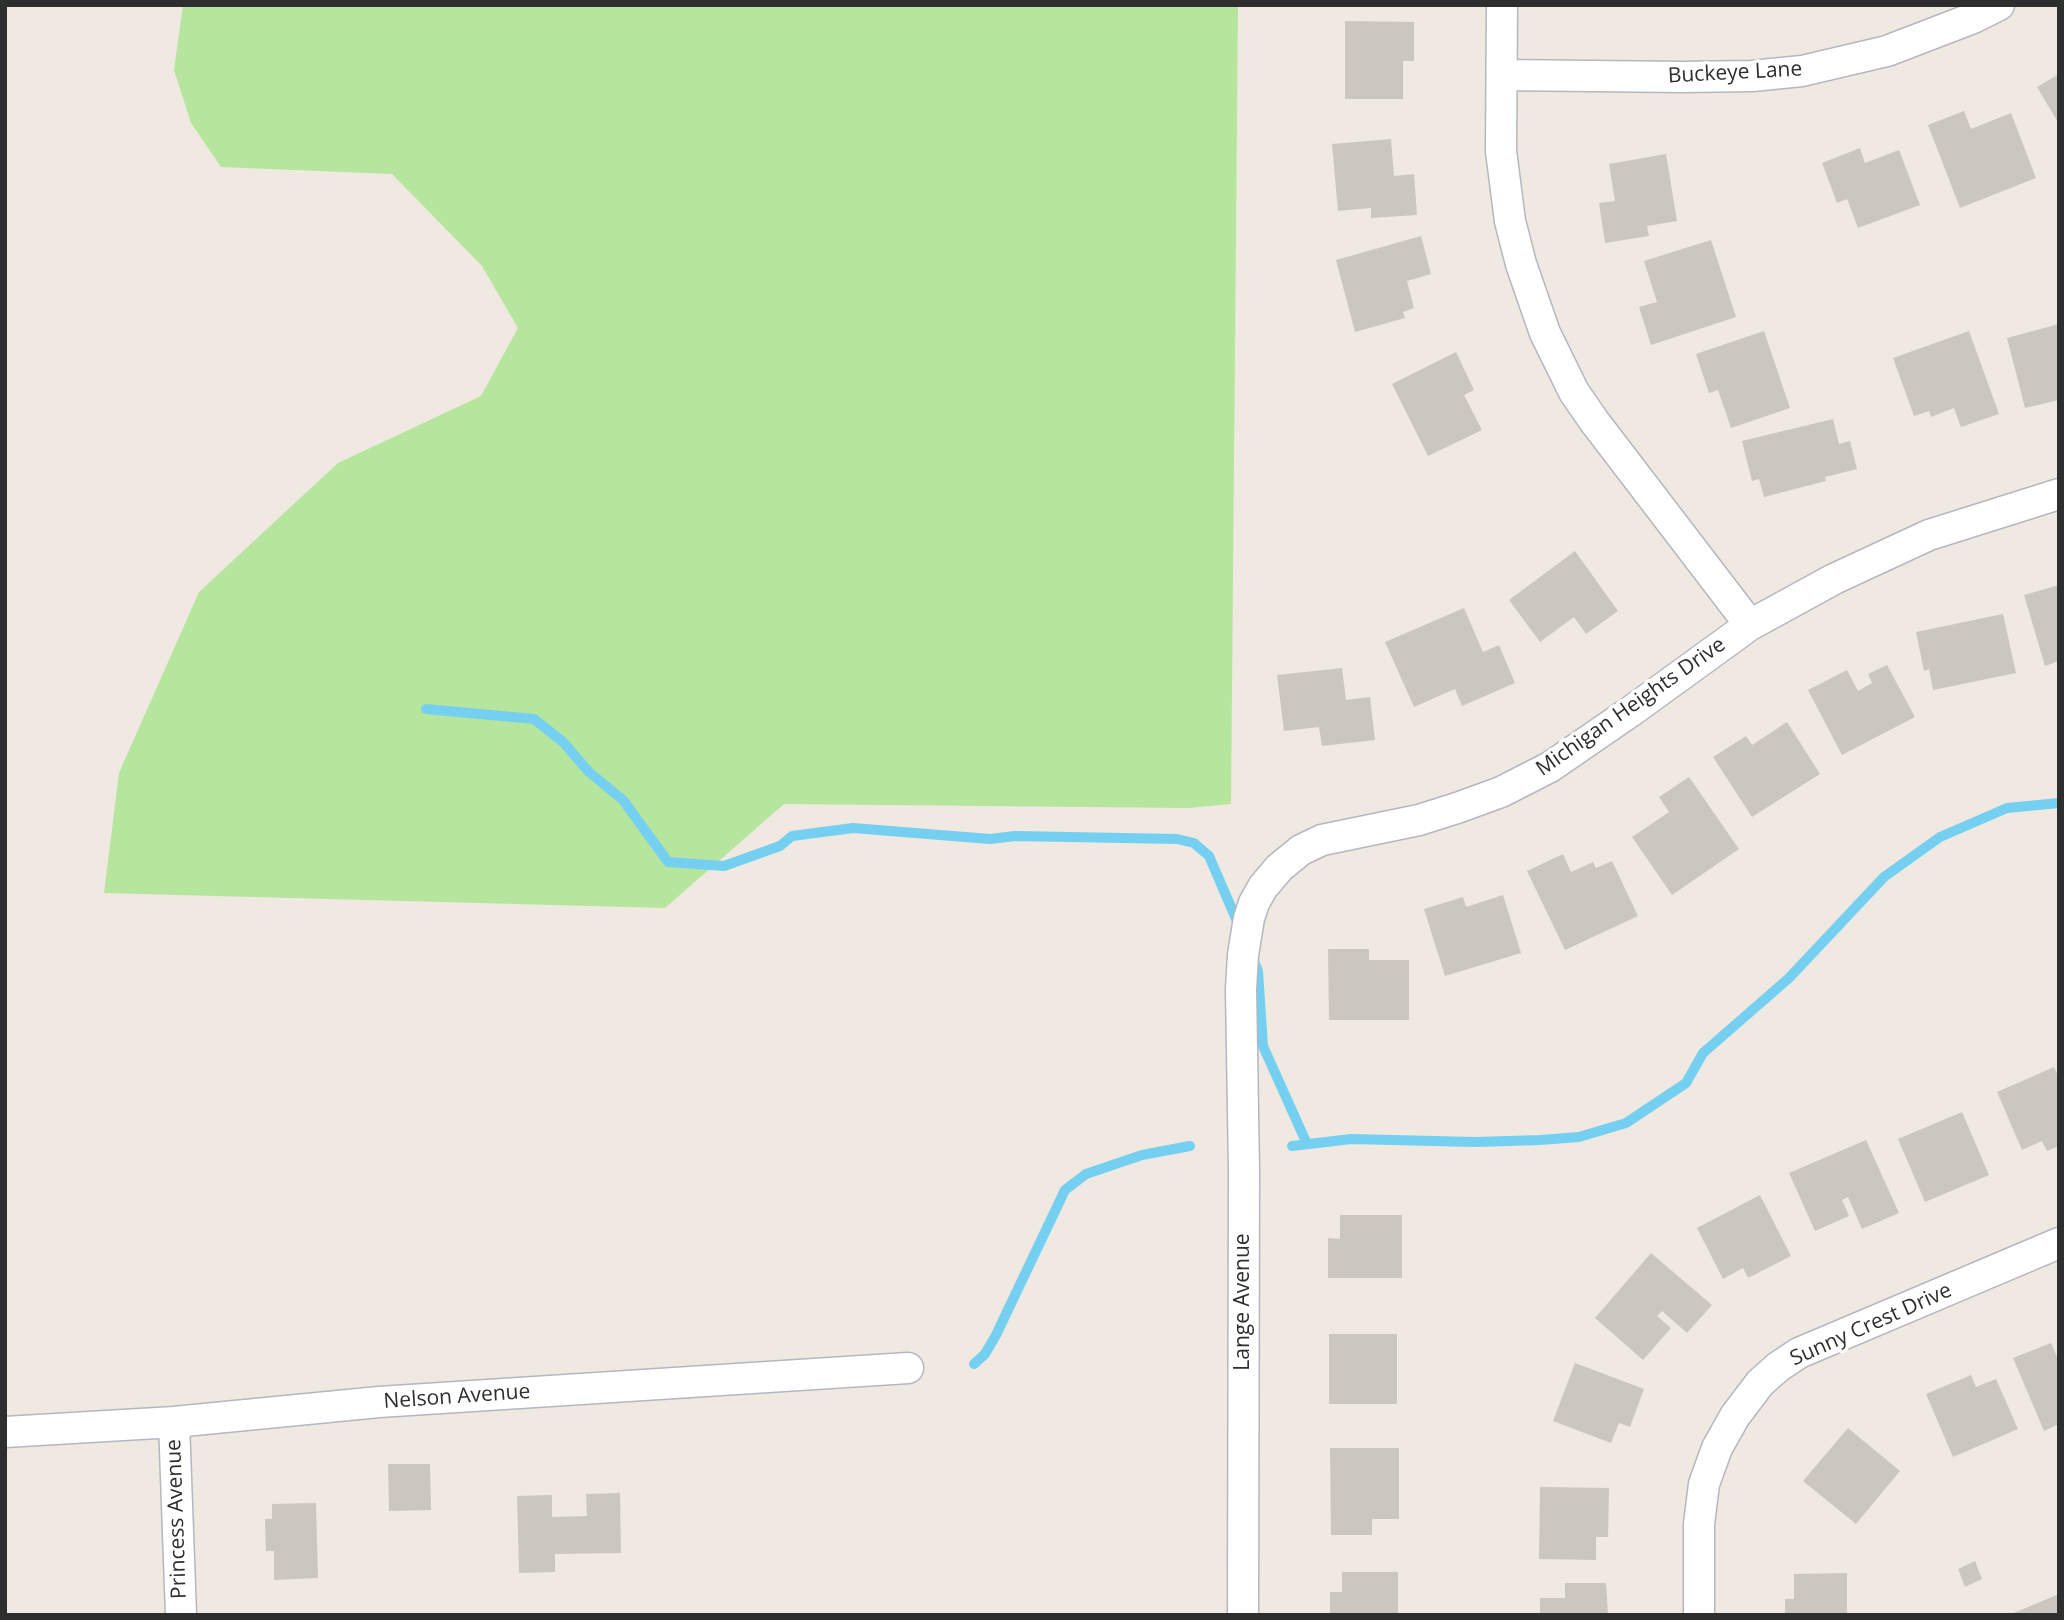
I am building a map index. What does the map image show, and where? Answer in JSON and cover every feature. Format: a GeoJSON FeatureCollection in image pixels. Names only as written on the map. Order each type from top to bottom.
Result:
{"type":"FeatureCollection","features":[{"type":"Feature","properties":{"kind":"street"},"geometry":{"type":"LineString","coordinates":[[1502,5],[1501,151],[1510,221],[1545,333],[1574,392],[1637,479],[1750,625]]}},
{"type":"Feature","properties":{"kind":"street","name":"Buckeye Lane"},"geometry":{"type":"LineString","coordinates":[[1502,75],[1682,77],[1752,76],[1802,71],[1887,51],[1973,18],[1999,5]]}},
{"type":"Feature","properties":{"kind":"street","name":"Michigan Heights Drive"},"geometry":{"type":"LineString","coordinates":[[1241,989],[1243,955],[1254,903],[1279,867],[1301,850],[1322,840],[1419,820],[1501,792],[1550,767],[1750,625],[1835,579],[1930,535],[2059,494]]}},
{"type":"Feature","properties":{"kind":"street","name":"Lange Avenue"},"geometry":{"type":"LineString","coordinates":[[1241,989],[1244,1171],[1243,1615]]}},
{"type":"Feature","properties":{"kind":"street","name":"Sunny Crest Drive"},"geometry":{"type":"LineString","coordinates":[[1699,1615],[1699,1524],[1704,1484],[1717,1448],[1735,1416],[1760,1383],[1799,1353],[2059,1243]]}},
{"type":"Feature","properties":{"kind":"street","name":"Nelson Avenue"},"geometry":{"type":"LineString","coordinates":[[5,1432],[174,1422],[379,1402],[908,1368]]}},
{"type":"Feature","properties":{"kind":"street","name":"Princess Avenue"},"geometry":{"type":"LineString","coordinates":[[174,1422],[181,1615]]}},
{"type":"Feature","properties":{"kind":"green space"},"geometry":{"type":"Polygon","coordinates":[[[183,5],[1238,5],[1231,804],[1188,808],[784,804],[665,908],[104,893],[119,773],[199,592],[338,463],[481,396],[518,328],[482,266],[392,174],[221,167],[191,123],[174,70],[183,5]]]}},
{"type":"Feature","properties":{"kind":"building"},"geometry":{"type":"Polygon","coordinates":[[[1345,21],[1414,22],[1414,61],[1403,61],[1403,99],[1345,99],[1345,21]]]}},
{"type":"Feature","properties":{"kind":"building"},"geometry":{"type":"Polygon","coordinates":[[[2059,74],[2059,124],[2037,87],[2059,74]]]}},
{"type":"Feature","properties":{"kind":"building"},"geometry":{"type":"Polygon","coordinates":[[[1964,111],[1971,129],[2011,113],[2036,178],[1960,208],[1928,125],[1964,111]]]}},
{"type":"Feature","properties":{"kind":"building"},"geometry":{"type":"Polygon","coordinates":[[[1391,139],[1394,176],[1414,174],[1417,215],[1371,218],[1371,208],[1338,211],[1332,144],[1391,139]]]}},
{"type":"Feature","properties":{"kind":"building"},"geometry":{"type":"Polygon","coordinates":[[[1860,148],[1865,163],[1899,150],[1920,205],[1858,228],[1847,199],[1837,203],[1822,163],[1860,148]]]}},
{"type":"Feature","properties":{"kind":"building"},"geometry":{"type":"Polygon","coordinates":[[[1666,154],[1677,221],[1647,226],[1649,236],[1605,243],[1599,203],[1615,201],[1609,164],[1666,154]]]}},
{"type":"Feature","properties":{"kind":"building"},"geometry":{"type":"Polygon","coordinates":[[[1421,236],[1431,274],[1407,281],[1414,308],[1403,312],[1405,318],[1355,332],[1336,260],[1421,236]]]}},
{"type":"Feature","properties":{"kind":"building"},"geometry":{"type":"Polygon","coordinates":[[[1711,240],[1736,317],[1651,345],[1639,307],[1657,302],[1644,261],[1711,240]]]}},
{"type":"Feature","properties":{"kind":"building"},"geometry":{"type":"Polygon","coordinates":[[[2059,324],[2059,400],[2025,408],[2007,338],[2059,324]]]}},
{"type":"Feature","properties":{"kind":"building"},"geometry":{"type":"Polygon","coordinates":[[[1764,331],[1790,408],[1731,428],[1718,390],[1709,393],[1696,354],[1764,331]]]}},
{"type":"Feature","properties":{"kind":"building"},"geometry":{"type":"Polygon","coordinates":[[[1969,331],[1999,414],[1961,427],[1954,408],[1931,417],[1929,411],[1914,416],[1893,358],[1969,331]]]}},
{"type":"Feature","properties":{"kind":"building"},"geometry":{"type":"Polygon","coordinates":[[[1456,352],[1474,390],[1464,395],[1482,430],[1428,456],[1392,384],[1456,352]]]}},
{"type":"Feature","properties":{"kind":"building"},"geometry":{"type":"Polygon","coordinates":[[[1833,419],[1839,444],[1850,441],[1857,469],[1825,477],[1826,481],[1764,497],[1759,479],[1752,481],[1742,441],[1833,419]]]}},
{"type":"Feature","properties":{"kind":"building"},"geometry":{"type":"Polygon","coordinates":[[[1575,551],[1618,611],[1586,634],[1574,617],[1540,642],[1509,600],[1575,551]]]}},
{"type":"Feature","properties":{"kind":"building"},"geometry":{"type":"Polygon","coordinates":[[[2059,585],[2059,661],[2045,666],[2024,595],[2059,585]]]}},
{"type":"Feature","properties":{"kind":"building"},"geometry":{"type":"Polygon","coordinates":[[[1464,608],[1483,652],[1499,645],[1515,683],[1462,706],[1455,689],[1414,707],[1385,642],[1464,608]]]}},
{"type":"Feature","properties":{"kind":"building"},"geometry":{"type":"Polygon","coordinates":[[[2003,614],[2016,673],[1933,690],[1929,669],[1924,671],[1916,632],[2003,614]]]}},
{"type":"Feature","properties":{"kind":"building"},"geometry":{"type":"Polygon","coordinates":[[[1887,665],[1915,717],[1842,755],[1808,690],[1847,670],[1858,691],[1872,683],[1868,674],[1887,665]]]}},
{"type":"Feature","properties":{"kind":"building"},"geometry":{"type":"Polygon","coordinates":[[[1342,668],[1346,700],[1370,697],[1375,740],[1322,746],[1319,727],[1284,731],[1277,675],[1342,668]]]}},
{"type":"Feature","properties":{"kind":"building"},"geometry":{"type":"Polygon","coordinates":[[[1787,722],[1820,774],[1752,817],[1713,757],[1746,736],[1752,745],[1787,722]]]}},
{"type":"Feature","properties":{"kind":"building"},"geometry":{"type":"Polygon","coordinates":[[[1689,777],[1739,849],[1672,895],[1632,837],[1669,812],[1659,797],[1689,777]]]}},
{"type":"Feature","properties":{"kind":"building"},"geometry":{"type":"Polygon","coordinates":[[[1563,854],[1571,872],[1593,862],[1596,868],[1612,861],[1638,916],[1565,950],[1527,871],[1563,854]]]}},
{"type":"Feature","properties":{"kind":"building"},"geometry":{"type":"Polygon","coordinates":[[[1503,895],[1521,953],[1445,976],[1424,909],[1463,897],[1466,907],[1503,895]]]}},
{"type":"Feature","properties":{"kind":"building"},"geometry":{"type":"Polygon","coordinates":[[[1328,949],[1369,949],[1369,960],[1409,960],[1409,1020],[1329,1020],[1328,949]]]}},
{"type":"Feature","properties":{"kind":"building"},"geometry":{"type":"Polygon","coordinates":[[[2054,1067],[2059,1078],[2059,1146],[2047,1151],[2042,1141],[2022,1150],[1997,1092],[2054,1067]]]}},
{"type":"Feature","properties":{"kind":"building"},"geometry":{"type":"Polygon","coordinates":[[[1962,1112],[1989,1175],[1925,1202],[1898,1139],[1962,1112]]]}},
{"type":"Feature","properties":{"kind":"building"},"geometry":{"type":"Polygon","coordinates":[[[1866,1140],[1899,1213],[1862,1229],[1848,1197],[1842,1200],[1849,1216],[1815,1231],[1789,1173],[1866,1140]]]}},
{"type":"Feature","properties":{"kind":"building"},"geometry":{"type":"Polygon","coordinates":[[[1760,1195],[1791,1256],[1748,1278],[1743,1268],[1723,1279],[1697,1228],[1760,1195]]]}},
{"type":"Feature","properties":{"kind":"building"},"geometry":{"type":"Polygon","coordinates":[[[1340,1215],[1402,1215],[1402,1278],[1328,1278],[1328,1238],[1340,1239],[1340,1215]]]}},
{"type":"Feature","properties":{"kind":"building"},"geometry":{"type":"Polygon","coordinates":[[[1651,1253],[1712,1305],[1687,1333],[1662,1311],[1657,1316],[1671,1328],[1643,1360],[1595,1318],[1651,1253]]]}},
{"type":"Feature","properties":{"kind":"building"},"geometry":{"type":"Polygon","coordinates":[[[1329,1334],[1397,1334],[1397,1404],[1329,1404],[1329,1334]]]}},
{"type":"Feature","properties":{"kind":"building"},"geometry":{"type":"Polygon","coordinates":[[[2051,1343],[2059,1361],[2059,1424],[2044,1431],[2013,1358],[2051,1343]]]}},
{"type":"Feature","properties":{"kind":"building"},"geometry":{"type":"Polygon","coordinates":[[[1575,1363],[1644,1389],[1630,1427],[1619,1423],[1611,1443],[1553,1421],[1575,1363]]]}},
{"type":"Feature","properties":{"kind":"building"},"geometry":{"type":"Polygon","coordinates":[[[1971,1375],[1976,1387],[1996,1379],[2018,1429],[1953,1457],[1926,1394],[1971,1375]]]}},
{"type":"Feature","properties":{"kind":"building"},"geometry":{"type":"Polygon","coordinates":[[[1848,1428],[1900,1471],[1856,1524],[1803,1481],[1848,1428]]]}},
{"type":"Feature","properties":{"kind":"building"},"geometry":{"type":"Polygon","coordinates":[[[1330,1448],[1399,1448],[1399,1519],[1372,1519],[1372,1535],[1331,1535],[1330,1448]]]}},
{"type":"Feature","properties":{"kind":"building"},"geometry":{"type":"Polygon","coordinates":[[[388,1464],[430,1464],[431,1510],[389,1511],[388,1464]]]}},
{"type":"Feature","properties":{"kind":"building"},"geometry":{"type":"Polygon","coordinates":[[[1540,1487],[1609,1488],[1608,1537],[1596,1537],[1596,1560],[1539,1559],[1540,1487]]]}},
{"type":"Feature","properties":{"kind":"building"},"geometry":{"type":"Polygon","coordinates":[[[620,1493],[621,1553],[555,1554],[555,1572],[519,1573],[517,1496],[552,1495],[552,1517],[587,1516],[586,1494],[620,1493]]]}},
{"type":"Feature","properties":{"kind":"building"},"geometry":{"type":"Polygon","coordinates":[[[316,1503],[318,1578],[274,1580],[274,1551],[266,1551],[265,1519],[272,1519],[272,1504],[316,1503]]]}},
{"type":"Feature","properties":{"kind":"building"},"geometry":{"type":"Polygon","coordinates":[[[1975,1561],[1982,1579],[1965,1587],[1958,1569],[1975,1561]]]}},
{"type":"Feature","properties":{"kind":"building"},"geometry":{"type":"Polygon","coordinates":[[[1342,1572],[1398,1572],[1398,1615],[1330,1615],[1330,1592],[1342,1592],[1342,1572]]]}},
{"type":"Feature","properties":{"kind":"building"},"geometry":{"type":"Polygon","coordinates":[[[1847,1573],[1847,1615],[1785,1615],[1785,1599],[1794,1599],[1794,1574],[1847,1573]]]}},
{"type":"Feature","properties":{"kind":"building"},"geometry":{"type":"Polygon","coordinates":[[[1565,1583],[1606,1583],[1608,1615],[1540,1615],[1540,1598],[1565,1598],[1565,1583]]]}},
{"type":"Feature","properties":{"kind":"building"},"geometry":{"type":"Polygon","coordinates":[[[2059,1594],[2059,1615],[2009,1615],[2059,1594]]]}},
{"type":"Feature","properties":{"kind":"waterway"},"geometry":{"type":"LineString","coordinates":[[426,709],[534,719],[563,742],[589,772],[623,800],[668,862],[724,866],[780,846],[792,836],[853,828],[990,839],[1015,836],[1177,839],[1194,843],[1209,856],[1240,928]]}},
{"type":"Feature","properties":{"kind":"waterway"},"geometry":{"type":"LineString","coordinates":[[1292,1146],[1351,1139],[1475,1142],[1540,1140],[1579,1137],[1626,1123],[1686,1083],[1703,1053],[1789,978],[1884,877],[1940,837],[2007,808],[2059,803]]}},
{"type":"Feature","properties":{"kind":"waterway"},"geometry":{"type":"LineString","coordinates":[[1252,956],[1258,971],[1263,1046],[1307,1144]]}},
{"type":"Feature","properties":{"kind":"waterway"},"geometry":{"type":"LineString","coordinates":[[974,1364],[985,1354],[996,1335],[1065,1190],[1086,1174],[1142,1155],[1190,1146]]}}]}
